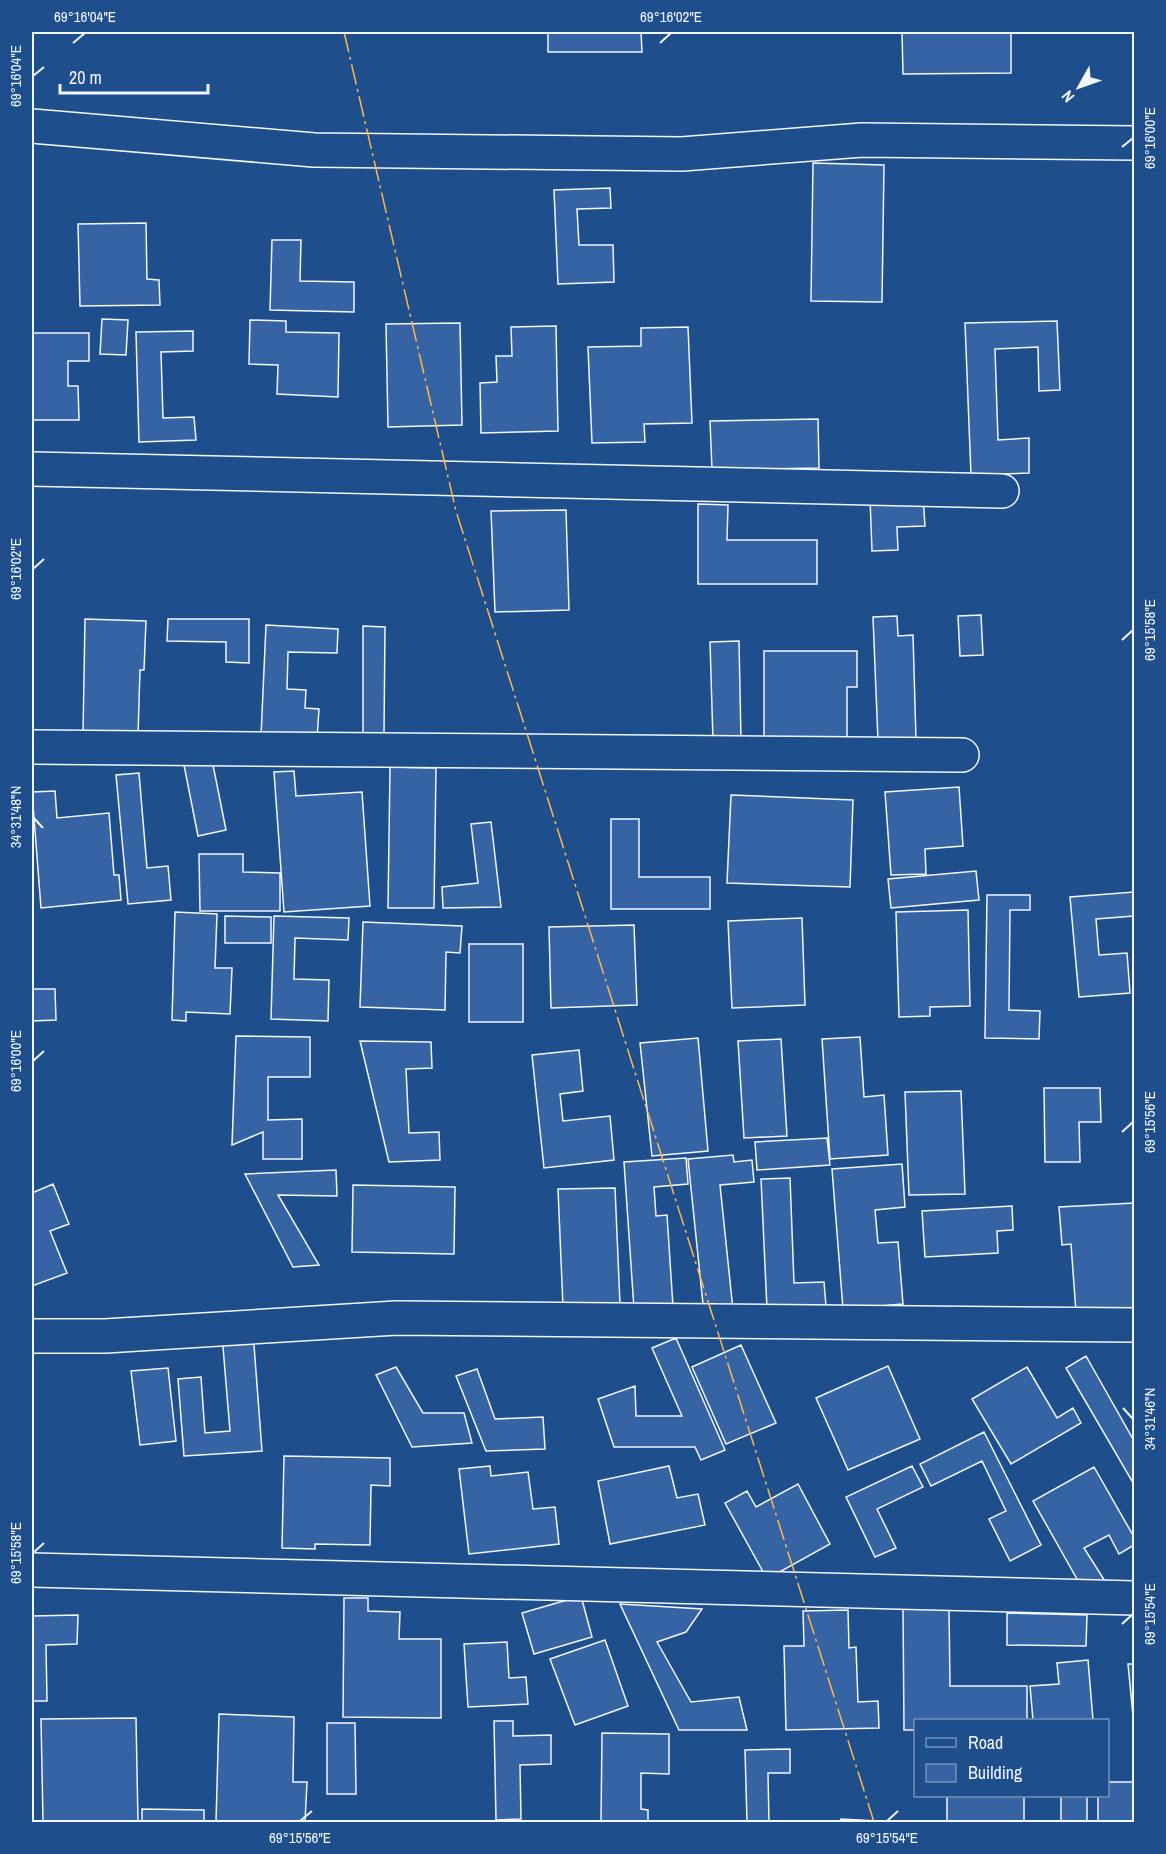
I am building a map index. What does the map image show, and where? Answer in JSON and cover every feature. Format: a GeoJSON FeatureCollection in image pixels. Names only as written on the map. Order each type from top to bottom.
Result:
{"type":"FeatureCollection","features":[{"type":"Feature","properties":{"kind":"street"},"geometry":{"type":"LineString","coordinates":[[32,126],[314,150],[682,154],[862,140],[1134,143]]}},
{"type":"Feature","properties":{"kind":"street"},"geometry":{"type":"LineString","coordinates":[[32,470],[1002,491]]}},
{"type":"Feature","properties":{"kind":"street"},"geometry":{"type":"LineString","coordinates":[[32,747],[962,755]]}},
{"type":"Feature","properties":{"kind":"street"},"geometry":{"type":"LineString","coordinates":[[32,1336],[105,1336],[396,1318],[1134,1325]]}},
{"type":"Feature","properties":{"kind":"street"},"geometry":{"type":"LineString","coordinates":[[32,1570],[1134,1598]]}},
{"type":"Feature","properties":{"kind":"building"},"geometry":{"type":"Polygon","coordinates":[[[548,32],[641,32],[642,52],[548,52],[548,32]]]}},
{"type":"Feature","properties":{"kind":"building"},"geometry":{"type":"Polygon","coordinates":[[[902,32],[1011,32],[1011,73],[903,74],[902,32]]]}},
{"type":"Feature","properties":{"kind":"building"},"geometry":{"type":"Polygon","coordinates":[[[813,163],[884,165],[882,302],[811,301],[813,163]]]}},
{"type":"Feature","properties":{"kind":"building"},"geometry":{"type":"Polygon","coordinates":[[[610,188],[611,208],[577,209],[579,245],[613,245],[614,282],[558,284],[554,190],[610,188]]]}},
{"type":"Feature","properties":{"kind":"building"},"geometry":{"type":"Polygon","coordinates":[[[146,223],[147,279],[159,280],[160,305],[80,306],[78,224],[146,223]]]}},
{"type":"Feature","properties":{"kind":"building"},"geometry":{"type":"Polygon","coordinates":[[[272,240],[301,240],[300,281],[354,282],[354,312],[270,310],[272,240]]]}},
{"type":"Feature","properties":{"kind":"building"},"geometry":{"type":"Polygon","coordinates":[[[102,319],[128,320],[126,355],[100,354],[102,319]]]}},
{"type":"Feature","properties":{"kind":"building"},"geometry":{"type":"Polygon","coordinates":[[[250,320],[286,321],[286,332],[339,333],[338,397],[277,394],[278,365],[249,364],[250,320]]]}},
{"type":"Feature","properties":{"kind":"building"},"geometry":{"type":"Polygon","coordinates":[[[1057,321],[1060,390],[1039,391],[1038,347],[995,349],[998,440],[1029,438],[1029,473],[971,475],[965,323],[1057,321]]]}},
{"type":"Feature","properties":{"kind":"building"},"geometry":{"type":"Polygon","coordinates":[[[460,323],[462,425],[388,427],[386,324],[460,323]]]}},
{"type":"Feature","properties":{"kind":"building"},"geometry":{"type":"Polygon","coordinates":[[[556,326],[558,431],[481,433],[480,383],[497,382],[496,356],[512,356],[511,327],[556,326]]]}},
{"type":"Feature","properties":{"kind":"building"},"geometry":{"type":"Polygon","coordinates":[[[688,327],[692,423],[644,424],[645,442],[592,443],[588,347],[641,346],[641,328],[688,327]]]}},
{"type":"Feature","properties":{"kind":"building"},"geometry":{"type":"Polygon","coordinates":[[[193,331],[193,351],[161,352],[163,418],[194,417],[196,440],[139,442],[136,332],[193,331]]]}},
{"type":"Feature","properties":{"kind":"building"},"geometry":{"type":"Polygon","coordinates":[[[32,333],[89,333],[89,361],[68,361],[68,386],[78,386],[79,420],[32,420],[32,333]]]}},
{"type":"Feature","properties":{"kind":"building"},"geometry":{"type":"Polygon","coordinates":[[[818,419],[819,468],[712,470],[710,421],[818,419]]]}},
{"type":"Feature","properties":{"kind":"building"},"geometry":{"type":"Polygon","coordinates":[[[923,497],[925,526],[897,527],[898,550],[872,551],[870,499],[923,497]]]}},
{"type":"Feature","properties":{"kind":"building"},"geometry":{"type":"Polygon","coordinates":[[[698,504],[728,505],[727,540],[817,540],[817,584],[698,584],[698,504]]]}},
{"type":"Feature","properties":{"kind":"building"},"geometry":{"type":"Polygon","coordinates":[[[566,510],[569,610],[495,612],[491,511],[566,510]]]}},
{"type":"Feature","properties":{"kind":"building"},"geometry":{"type":"Polygon","coordinates":[[[981,615],[983,655],[960,656],[958,616],[981,615]]]}},
{"type":"Feature","properties":{"kind":"building"},"geometry":{"type":"Polygon","coordinates":[[[897,616],[898,636],[913,635],[916,739],[878,741],[873,617],[897,616]]]}},
{"type":"Feature","properties":{"kind":"building"},"geometry":{"type":"Polygon","coordinates":[[[85,619],[146,621],[144,670],[140,670],[138,736],[83,734],[85,619]]]}},
{"type":"Feature","properties":{"kind":"building"},"geometry":{"type":"Polygon","coordinates":[[[168,619],[249,619],[249,663],[226,662],[226,642],[167,641],[168,619]]]}},
{"type":"Feature","properties":{"kind":"building"},"geometry":{"type":"Polygon","coordinates":[[[266,625],[338,629],[337,653],[288,652],[287,689],[306,690],[305,708],[319,709],[317,739],[261,736],[266,625]]]}},
{"type":"Feature","properties":{"kind":"building"},"geometry":{"type":"Polygon","coordinates":[[[363,626],[385,627],[384,735],[363,735],[363,626]]]}},
{"type":"Feature","properties":{"kind":"building"},"geometry":{"type":"Polygon","coordinates":[[[739,641],[741,740],[713,741],[710,642],[739,641]]]}},
{"type":"Feature","properties":{"kind":"building"},"geometry":{"type":"Polygon","coordinates":[[[764,651],[857,651],[857,687],[847,687],[847,744],[764,744],[764,651]]]}},
{"type":"Feature","properties":{"kind":"building"},"geometry":{"type":"Polygon","coordinates":[[[212,760],[226,830],[198,836],[184,765],[212,760]]]}},
{"type":"Feature","properties":{"kind":"building"},"geometry":{"type":"Polygon","coordinates":[[[390,767],[436,768],[434,908],[388,908],[390,767]]]}},
{"type":"Feature","properties":{"kind":"building"},"geometry":{"type":"Polygon","coordinates":[[[294,771],[296,796],[362,792],[370,906],[284,912],[274,772],[294,771]]]}},
{"type":"Feature","properties":{"kind":"building"},"geometry":{"type":"Polygon","coordinates":[[[139,773],[147,868],[168,866],[171,900],[128,904],[116,775],[139,773]]]}},
{"type":"Feature","properties":{"kind":"building"},"geometry":{"type":"Polygon","coordinates":[[[959,787],[963,846],[925,849],[926,874],[891,875],[885,792],[959,787]]]}},
{"type":"Feature","properties":{"kind":"building"},"geometry":{"type":"Polygon","coordinates":[[[55,791],[57,818],[109,813],[114,875],[119,875],[121,900],[41,908],[32,792],[55,791]]]}},
{"type":"Feature","properties":{"kind":"building"},"geometry":{"type":"Polygon","coordinates":[[[731,795],[853,800],[850,887],[727,883],[731,795]]]}},
{"type":"Feature","properties":{"kind":"building"},"geometry":{"type":"Polygon","coordinates":[[[611,819],[639,819],[639,877],[710,877],[710,909],[611,909],[611,819]]]}},
{"type":"Feature","properties":{"kind":"building"},"geometry":{"type":"Polygon","coordinates":[[[491,822],[501,907],[443,908],[442,887],[478,883],[471,824],[491,822]]]}},
{"type":"Feature","properties":{"kind":"building"},"geometry":{"type":"Polygon","coordinates":[[[199,854],[243,854],[243,872],[280,873],[280,911],[200,911],[199,854]]]}},
{"type":"Feature","properties":{"kind":"building"},"geometry":{"type":"Polygon","coordinates":[[[976,871],[979,900],[891,908],[888,879],[976,871]]]}},
{"type":"Feature","properties":{"kind":"building"},"geometry":{"type":"Polygon","coordinates":[[[1134,892],[1134,916],[1096,919],[1099,955],[1127,953],[1130,993],[1079,997],[1070,897],[1134,892]]]}},
{"type":"Feature","properties":{"kind":"building"},"geometry":{"type":"Polygon","coordinates":[[[987,895],[1030,895],[1030,910],[1010,910],[1009,1010],[1040,1011],[1039,1039],[985,1038],[987,895]]]}},
{"type":"Feature","properties":{"kind":"building"},"geometry":{"type":"Polygon","coordinates":[[[968,910],[970,1006],[930,1007],[930,1016],[899,1017],[896,912],[968,910]]]}},
{"type":"Feature","properties":{"kind":"building"},"geometry":{"type":"Polygon","coordinates":[[[175,912],[217,914],[215,968],[232,968],[230,1014],[186,1012],[186,1021],[172,1020],[175,912]]]}},
{"type":"Feature","properties":{"kind":"building"},"geometry":{"type":"Polygon","coordinates":[[[225,916],[271,917],[271,943],[225,943],[225,916]]]}},
{"type":"Feature","properties":{"kind":"building"},"geometry":{"type":"Polygon","coordinates":[[[274,916],[349,918],[348,940],[295,938],[294,979],[329,980],[328,1021],[271,1019],[274,916]]]}},
{"type":"Feature","properties":{"kind":"building"},"geometry":{"type":"Polygon","coordinates":[[[802,918],[805,1005],[732,1008],[728,921],[802,918]]]}},
{"type":"Feature","properties":{"kind":"building"},"geometry":{"type":"Polygon","coordinates":[[[363,922],[462,926],[460,953],[446,952],[445,1010],[360,1007],[363,922]]]}},
{"type":"Feature","properties":{"kind":"building"},"geometry":{"type":"Polygon","coordinates":[[[634,925],[637,1005],[551,1008],[549,927],[634,925]]]}},
{"type":"Feature","properties":{"kind":"building"},"geometry":{"type":"Polygon","coordinates":[[[469,944],[523,944],[523,1022],[469,1022],[469,944]]]}},
{"type":"Feature","properties":{"kind":"building"},"geometry":{"type":"Polygon","coordinates":[[[32,989],[55,989],[56,1020],[32,1021],[32,989]]]}},
{"type":"Feature","properties":{"kind":"building"},"geometry":{"type":"Polygon","coordinates":[[[236,1036],[310,1037],[310,1077],[268,1077],[268,1120],[302,1119],[302,1159],[263,1159],[263,1132],[232,1145],[236,1036]]]}},
{"type":"Feature","properties":{"kind":"building"},"geometry":{"type":"Polygon","coordinates":[[[860,1037],[864,1097],[884,1095],[888,1155],[830,1159],[822,1039],[860,1037]]]}},
{"type":"Feature","properties":{"kind":"building"},"geometry":{"type":"Polygon","coordinates":[[[698,1038],[708,1151],[652,1156],[640,1043],[698,1038]]]}},
{"type":"Feature","properties":{"kind":"building"},"geometry":{"type":"Polygon","coordinates":[[[781,1039],[787,1136],[744,1138],[738,1041],[781,1039]]]}},
{"type":"Feature","properties":{"kind":"building"},"geometry":{"type":"Polygon","coordinates":[[[360,1041],[431,1042],[432,1068],[406,1069],[409,1133],[439,1132],[440,1160],[389,1162],[360,1041]]]}},
{"type":"Feature","properties":{"kind":"building"},"geometry":{"type":"Polygon","coordinates":[[[579,1050],[583,1091],[560,1094],[563,1121],[610,1116],[614,1160],[544,1168],[532,1055],[579,1050]]]}},
{"type":"Feature","properties":{"kind":"building"},"geometry":{"type":"Polygon","coordinates":[[[1044,1088],[1100,1088],[1101,1122],[1079,1122],[1080,1162],[1045,1162],[1044,1088]]]}},
{"type":"Feature","properties":{"kind":"building"},"geometry":{"type":"Polygon","coordinates":[[[961,1091],[965,1194],[909,1195],[905,1092],[961,1091]]]}},
{"type":"Feature","properties":{"kind":"building"},"geometry":{"type":"Polygon","coordinates":[[[827,1138],[830,1165],[757,1170],[755,1142],[827,1138]]]}},
{"type":"Feature","properties":{"kind":"building"},"geometry":{"type":"Polygon","coordinates":[[[733,1155],[734,1162],[752,1160],[754,1182],[720,1185],[733,1310],[704,1314],[688,1159],[733,1155]]]}},
{"type":"Feature","properties":{"kind":"building"},"geometry":{"type":"Polygon","coordinates":[[[686,1158],[688,1184],[654,1187],[656,1216],[667,1215],[673,1307],[634,1309],[624,1162],[686,1158]]]}},
{"type":"Feature","properties":{"kind":"building"},"geometry":{"type":"Polygon","coordinates":[[[902,1164],[905,1207],[875,1210],[878,1243],[898,1242],[903,1304],[843,1309],[832,1169],[902,1164]]]}},
{"type":"Feature","properties":{"kind":"building"},"geometry":{"type":"Polygon","coordinates":[[[336,1170],[337,1196],[278,1195],[319,1265],[293,1267],[245,1174],[336,1170]]]}},
{"type":"Feature","properties":{"kind":"building"},"geometry":{"type":"Polygon","coordinates":[[[790,1178],[794,1283],[824,1282],[826,1306],[767,1309],[761,1179],[790,1178]]]}},
{"type":"Feature","properties":{"kind":"building"},"geometry":{"type":"Polygon","coordinates":[[[53,1184],[69,1224],[50,1231],[67,1273],[32,1286],[32,1193],[53,1184]]]}},
{"type":"Feature","properties":{"kind":"building"},"geometry":{"type":"Polygon","coordinates":[[[353,1185],[455,1187],[454,1254],[352,1252],[353,1185]]]}},
{"type":"Feature","properties":{"kind":"building"},"geometry":{"type":"Polygon","coordinates":[[[615,1188],[620,1304],[563,1307],[558,1189],[615,1188]]]}},
{"type":"Feature","properties":{"kind":"building"},"geometry":{"type":"Polygon","coordinates":[[[1134,1203],[1134,1308],[1076,1312],[1071,1244],[1062,1245],[1059,1207],[1134,1203]]]}},
{"type":"Feature","properties":{"kind":"building"},"geometry":{"type":"Polygon","coordinates":[[[1012,1206],[1013,1230],[997,1231],[998,1253],[925,1257],[922,1211],[1012,1206]]]}},
{"type":"Feature","properties":{"kind":"building"},"geometry":{"type":"Polygon","coordinates":[[[253,1332],[262,1451],[184,1456],[178,1379],[201,1377],[205,1433],[230,1431],[222,1335],[253,1332]]]}},
{"type":"Feature","properties":{"kind":"building"},"geometry":{"type":"Polygon","coordinates":[[[676,1338],[725,1450],[701,1460],[695,1447],[614,1447],[598,1399],[635,1386],[636,1416],[682,1416],[652,1348],[676,1338]]]}},
{"type":"Feature","properties":{"kind":"building"},"geometry":{"type":"Polygon","coordinates":[[[741,1345],[776,1423],[726,1444],[692,1367],[741,1345]]]}},
{"type":"Feature","properties":{"kind":"building"},"geometry":{"type":"Polygon","coordinates":[[[1086,1356],[1134,1441],[1134,1480],[1132,1481],[1066,1368],[1086,1356]]]}},
{"type":"Feature","properties":{"kind":"building"},"geometry":{"type":"Polygon","coordinates":[[[888,1366],[920,1439],[848,1470],[816,1398],[888,1366]]]}},
{"type":"Feature","properties":{"kind":"building"},"geometry":{"type":"Polygon","coordinates":[[[396,1367],[423,1413],[464,1413],[472,1443],[412,1447],[376,1375],[396,1367]]]}},
{"type":"Feature","properties":{"kind":"building"},"geometry":{"type":"Polygon","coordinates":[[[1027,1367],[1057,1418],[1073,1408],[1081,1423],[1011,1464],[972,1399],[1027,1367]]]}},
{"type":"Feature","properties":{"kind":"building"},"geometry":{"type":"Polygon","coordinates":[[[168,1368],[176,1441],[140,1445],[131,1371],[168,1368]]]}},
{"type":"Feature","properties":{"kind":"building"},"geometry":{"type":"Polygon","coordinates":[[[477,1369],[495,1419],[543,1417],[545,1449],[486,1451],[456,1376],[477,1369]]]}},
{"type":"Feature","properties":{"kind":"building"},"geometry":{"type":"Polygon","coordinates":[[[984,1432],[1041,1545],[1010,1561],[989,1519],[1006,1511],[982,1461],[931,1486],[920,1464],[984,1432]]]}},
{"type":"Feature","properties":{"kind":"building"},"geometry":{"type":"Polygon","coordinates":[[[284,1456],[390,1458],[390,1486],[371,1485],[370,1545],[315,1544],[315,1549],[282,1548],[284,1456]]]}},
{"type":"Feature","properties":{"kind":"building"},"geometry":{"type":"Polygon","coordinates":[[[490,1466],[491,1476],[528,1472],[533,1509],[555,1507],[559,1544],[469,1554],[459,1469],[490,1466]]]}},
{"type":"Feature","properties":{"kind":"building"},"geometry":{"type":"Polygon","coordinates":[[[669,1466],[677,1498],[698,1494],[705,1525],[610,1544],[598,1481],[669,1466]]]}},
{"type":"Feature","properties":{"kind":"building"},"geometry":{"type":"Polygon","coordinates":[[[912,1466],[923,1487],[877,1509],[896,1548],[875,1557],[846,1497],[912,1466]]]}},
{"type":"Feature","properties":{"kind":"building"},"geometry":{"type":"Polygon","coordinates":[[[1094,1467],[1134,1537],[1134,1545],[1119,1554],[1109,1535],[1084,1548],[1110,1589],[1086,1595],[1033,1501],[1094,1467]]]}},
{"type":"Feature","properties":{"kind":"building"},"geometry":{"type":"Polygon","coordinates":[[[798,1484],[830,1544],[767,1579],[725,1503],[747,1491],[756,1507],[798,1484]]]}},
{"type":"Feature","properties":{"kind":"building"},"geometry":{"type":"Polygon","coordinates":[[[581,1596],[592,1637],[534,1654],[522,1613],[581,1596]]]}},
{"type":"Feature","properties":{"kind":"building"},"geometry":{"type":"Polygon","coordinates":[[[344,1598],[368,1598],[368,1611],[400,1612],[399,1639],[441,1639],[441,1718],[343,1717],[344,1598]]]}},
{"type":"Feature","properties":{"kind":"building"},"geometry":{"type":"Polygon","coordinates":[[[620,1604],[702,1609],[686,1632],[657,1642],[691,1702],[739,1697],[747,1730],[679,1730],[620,1604]]]}},
{"type":"Feature","properties":{"kind":"building"},"geometry":{"type":"Polygon","coordinates":[[[903,1608],[949,1608],[950,1686],[1027,1686],[1027,1719],[914,1719],[914,1730],[904,1730],[903,1608]]]}},
{"type":"Feature","properties":{"kind":"building"},"geometry":{"type":"Polygon","coordinates":[[[848,1610],[849,1648],[856,1647],[858,1702],[878,1701],[879,1728],[786,1730],[784,1646],[804,1646],[803,1611],[848,1610]]]}},
{"type":"Feature","properties":{"kind":"building"},"geometry":{"type":"Polygon","coordinates":[[[1007,1613],[1087,1615],[1086,1646],[1007,1645],[1007,1613]]]}},
{"type":"Feature","properties":{"kind":"building"},"geometry":{"type":"Polygon","coordinates":[[[78,1615],[77,1644],[46,1645],[47,1701],[32,1701],[32,1616],[78,1615]]]}},
{"type":"Feature","properties":{"kind":"building"},"geometry":{"type":"Polygon","coordinates":[[[605,1640],[628,1706],[575,1725],[550,1659],[605,1640]]]}},
{"type":"Feature","properties":{"kind":"building"},"geometry":{"type":"Polygon","coordinates":[[[507,1642],[509,1678],[526,1677],[528,1704],[468,1707],[464,1644],[507,1642]]]}},
{"type":"Feature","properties":{"kind":"building"},"geometry":{"type":"Polygon","coordinates":[[[1088,1660],[1093,1719],[1033,1719],[1030,1686],[1059,1684],[1057,1663],[1088,1660]]]}},
{"type":"Feature","properties":{"kind":"building"},"geometry":{"type":"Polygon","coordinates":[[[1128,1664],[1134,1664],[1134,1726],[1128,1664]]]}},
{"type":"Feature","properties":{"kind":"building"},"geometry":{"type":"Polygon","coordinates":[[[219,1714],[294,1717],[293,1782],[307,1782],[305,1822],[216,1822],[219,1714]]]}},
{"type":"Feature","properties":{"kind":"building"},"geometry":{"type":"Polygon","coordinates":[[[136,1718],[138,1822],[43,1822],[41,1719],[136,1718]]]}},
{"type":"Feature","properties":{"kind":"building"},"geometry":{"type":"Polygon","coordinates":[[[494,1721],[513,1721],[513,1736],[551,1735],[551,1764],[520,1765],[521,1819],[496,1820],[494,1721]]]}},
{"type":"Feature","properties":{"kind":"building"},"geometry":{"type":"Polygon","coordinates":[[[327,1723],[355,1723],[356,1794],[327,1794],[327,1723]]]}},
{"type":"Feature","properties":{"kind":"building"},"geometry":{"type":"Polygon","coordinates":[[[602,1733],[669,1734],[669,1774],[641,1773],[641,1809],[648,1810],[648,1822],[601,1822],[602,1733]]]}},
{"type":"Feature","properties":{"kind":"building"},"geometry":{"type":"Polygon","coordinates":[[[790,1749],[790,1773],[768,1773],[769,1822],[747,1822],[745,1750],[790,1749]]]}},
{"type":"Feature","properties":{"kind":"building"},"geometry":{"type":"Polygon","coordinates":[[[1109,1782],[1134,1782],[1134,1822],[1098,1822],[1098,1797],[1109,1797],[1109,1782]]]}},
{"type":"Feature","properties":{"kind":"building"},"geometry":{"type":"Polygon","coordinates":[[[947,1797],[1024,1797],[1024,1822],[947,1822],[947,1797]]]}},
{"type":"Feature","properties":{"kind":"building"},"geometry":{"type":"Polygon","coordinates":[[[1061,1797],[1087,1797],[1087,1822],[1061,1822],[1061,1797]]]}},
{"type":"Feature","properties":{"kind":"building"},"geometry":{"type":"Polygon","coordinates":[[[142,1809],[204,1810],[204,1822],[142,1822],[142,1809]]]}},
{"type":"Feature","properties":{"kind":"building"},"geometry":{"type":"Polygon","coordinates":[[[841,1819],[877,1821],[877,1822],[840,1822],[841,1819]]]}},
{"type":"Feature","properties":{"kind":"power"},"geometry":{"type":"LineString","coordinates":[[344,32],[456,511],[874,1822]]}}]}
